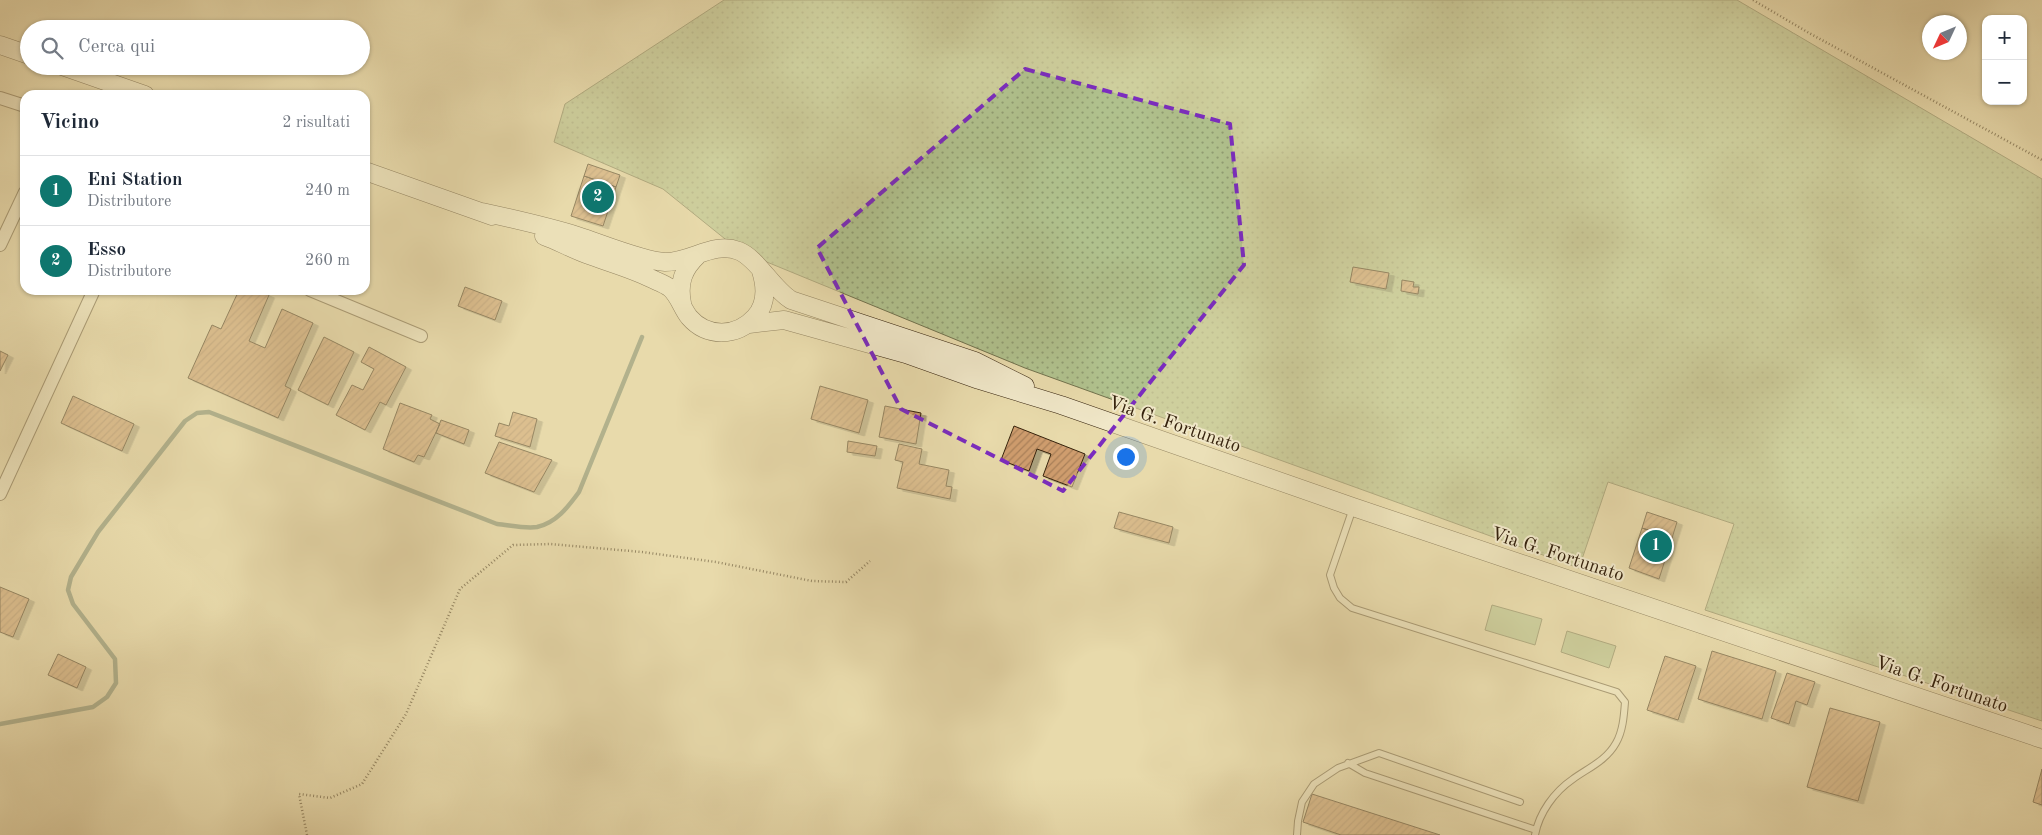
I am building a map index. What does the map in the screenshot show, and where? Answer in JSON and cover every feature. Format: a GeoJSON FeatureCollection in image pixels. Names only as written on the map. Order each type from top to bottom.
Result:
{"type":"FeatureCollection","features":[{"type":"Feature","properties":{"kind":"main road"},"geometry":{"type":"LineString","coordinates":[[0,45],[20,52]]}},
{"type":"Feature","properties":{"kind":"main road"},"geometry":{"type":"LineString","coordinates":[[88,75],[131,90]]}},
{"type":"Feature","properties":{"kind":"main road"},"geometry":{"type":"LineString","coordinates":[[370,173],[482,212],[556,241],[583,254],[647,276],[670,288],[682,303],[688,316],[698,325],[710,331],[724,333],[749,324],[784,320],[906,354],[979,380],[1061,405]]}},
{"type":"Feature","properties":{"kind":"main road"},"geometry":{"type":"LineString","coordinates":[[482,212],[558,230],[664,262],[682,260],[712,248],[726,247],[740,251],[752,259],[780,293],[791,300],[975,361],[1061,405]]}},
{"type":"Feature","properties":{"kind":"main road"},"geometry":{"type":"LineString","coordinates":[[682,303],[680,290],[682,276],[688,264],[698,255]]}},
{"type":"Feature","properties":{"kind":"main road"},"geometry":{"type":"LineString","coordinates":[[749,324],[759,313],[764,300],[765,285],[761,271]]}},
{"type":"Feature","properties":{"kind":"main road","name":"Via G. Fortunato"},"geometry":{"type":"LineString","coordinates":[[1061,405],[1353,507],[2042,739]]}},
{"type":"Feature","properties":{"kind":"street"},"geometry":{"type":"LineString","coordinates":[[0,98],[20,104]]}},
{"type":"Feature","properties":{"kind":"street"},"geometry":{"type":"LineString","coordinates":[[0,245],[20,203]]}},
{"type":"Feature","properties":{"kind":"street"},"geometry":{"type":"LineString","coordinates":[[0,494],[92,295]]}},
{"type":"Feature","properties":{"kind":"street"},"geometry":{"type":"LineString","coordinates":[[322,295],[421,336]]}},
{"type":"Feature","properties":{"kind":"lane"},"geometry":{"type":"LineString","coordinates":[[1348,764],[1366,773],[1535,832],[1545,808],[1556,795],[1572,779],[1604,758],[1617,742],[1624,720],[1625,702],[1617,692],[1352,608],[1336,593],[1330,575],[1353,507]]}},
{"type":"Feature","properties":{"kind":"lane"},"geometry":{"type":"LineString","coordinates":[[1297,835],[1302,802],[1314,784],[1348,764],[1380,753],[1520,802]]}},
{"type":"Feature","properties":{"kind":"path"},"geometry":{"type":"LineString","coordinates":[[1753,0],[1809,34],[2042,160]]}},
{"type":"Feature","properties":{"kind":"path"},"geometry":{"type":"LineString","coordinates":[[307,835],[299,794],[330,798],[362,784],[406,714],[460,589],[513,545],[550,544],[642,552],[716,562],[812,581],[846,582],[870,561]]}},
{"type":"Feature","properties":{"kind":"highlighted area"},"geometry":{"type":"Polygon","coordinates":[[[1025,69],[1230,124],[1244,265],[1063,491],[901,409],[817,248],[1025,69]]]}},
{"type":"Feature","properties":{"kind":"green space"},"geometry":{"type":"Polygon","coordinates":[[[724,0],[1737,0],[2042,179],[2042,721],[1705,610],[1734,524],[1608,482],[1579,568],[1025,368],[740,251],[663,189],[554,142],[565,104],[724,0]]]}},
{"type":"Feature","properties":{"kind":"green space"},"geometry":{"type":"Polygon","coordinates":[[[1492,605],[1542,619],[1535,645],[1485,630],[1492,605]]]}},
{"type":"Feature","properties":{"kind":"green space"},"geometry":{"type":"Polygon","coordinates":[[[1567,631],[1616,646],[1609,668],[1561,652],[1567,631]]]}},
{"type":"Feature","properties":{"kind":"building"},"geometry":{"type":"Polygon","coordinates":[[[588,164],[620,175],[616,187],[584,176],[588,164]]]}},
{"type":"Feature","properties":{"kind":"building"},"geometry":{"type":"Polygon","coordinates":[[[584,176],[616,187],[603,226],[571,216],[584,176]]]}},
{"type":"Feature","properties":{"kind":"building"},"geometry":{"type":"Polygon","coordinates":[[[1353,267],[1389,273],[1386,289],[1350,282],[1353,267]]]}},
{"type":"Feature","properties":{"kind":"building"},"geometry":{"type":"Polygon","coordinates":[[[1402,280],[1414,282],[1413,287],[1419,287],[1418,294],[1401,291],[1402,280]]]}},
{"type":"Feature","properties":{"kind":"building"},"geometry":{"type":"Polygon","coordinates":[[[465,287],[502,301],[495,320],[458,306],[465,287]]]}},
{"type":"Feature","properties":{"kind":"building"},"geometry":{"type":"Polygon","coordinates":[[[237,295],[269,295],[249,341],[265,348],[282,309],[313,323],[285,386],[291,389],[278,418],[188,378],[212,325],[221,329],[237,295]]]}},
{"type":"Feature","properties":{"kind":"building"},"geometry":{"type":"Polygon","coordinates":[[[324,337],[354,352],[328,405],[298,390],[324,337]]]}},
{"type":"Feature","properties":{"kind":"building"},"geometry":{"type":"Polygon","coordinates":[[[369,347],[406,367],[386,405],[380,402],[365,430],[336,415],[352,385],[363,390],[374,369],[361,362],[369,347]]]}},
{"type":"Feature","properties":{"kind":"building"},"geometry":{"type":"Polygon","coordinates":[[[0,351],[8,355],[0,371],[0,351]]]}},
{"type":"Feature","properties":{"kind":"building"},"geometry":{"type":"Polygon","coordinates":[[[820,386],[868,400],[859,433],[811,419],[820,386]]]}},
{"type":"Feature","properties":{"kind":"building"},"geometry":{"type":"Polygon","coordinates":[[[73,396],[134,424],[122,451],[61,423],[73,396]]]}},
{"type":"Feature","properties":{"kind":"building"},"geometry":{"type":"Polygon","coordinates":[[[400,403],[432,415],[430,419],[440,424],[424,457],[418,455],[414,462],[383,449],[400,403]]]}},
{"type":"Feature","properties":{"kind":"building"},"geometry":{"type":"Polygon","coordinates":[[[885,406],[921,413],[916,444],[879,437],[885,406]]]}},
{"type":"Feature","properties":{"kind":"building"},"geometry":{"type":"Polygon","coordinates":[[[513,412],[537,419],[530,447],[495,436],[499,423],[509,426],[513,412]]]}},
{"type":"Feature","properties":{"kind":"building"},"geometry":{"type":"Polygon","coordinates":[[[441,420],[469,430],[464,444],[436,433],[441,420]]]}},
{"type":"Feature","properties":{"kind":"building"},"geometry":{"type":"Polygon","coordinates":[[[1014,426],[1085,454],[1072,487],[1043,476],[1051,454],[1037,449],[1029,471],[1001,460],[1014,426]]]}},
{"type":"Feature","properties":{"kind":"building"},"geometry":{"type":"Polygon","coordinates":[[[848,441],[877,446],[875,456],[847,452],[848,441]]]}},
{"type":"Feature","properties":{"kind":"building"},"geometry":{"type":"Polygon","coordinates":[[[499,442],[552,460],[534,492],[485,473],[499,442]]]}},
{"type":"Feature","properties":{"kind":"building"},"geometry":{"type":"Polygon","coordinates":[[[899,444],[922,449],[919,464],[949,470],[946,486],[952,487],[950,499],[897,488],[903,462],[895,460],[899,444]]]}},
{"type":"Feature","properties":{"kind":"building"},"geometry":{"type":"Polygon","coordinates":[[[1119,512],[1173,527],[1169,543],[1114,528],[1119,512]]]}},
{"type":"Feature","properties":{"kind":"building"},"geometry":{"type":"Polygon","coordinates":[[[1647,512],[1677,522],[1672,538],[1642,528],[1647,512]]]}},
{"type":"Feature","properties":{"kind":"building"},"geometry":{"type":"Polygon","coordinates":[[[1642,528],[1672,538],[1659,579],[1629,568],[1642,528]]]}},
{"type":"Feature","properties":{"kind":"building"},"geometry":{"type":"Polygon","coordinates":[[[0,587],[29,599],[13,637],[0,632],[0,587]]]}},
{"type":"Feature","properties":{"kind":"building"},"geometry":{"type":"Polygon","coordinates":[[[1712,651],[1776,671],[1762,719],[1698,699],[1712,651]]]}},
{"type":"Feature","properties":{"kind":"building"},"geometry":{"type":"Polygon","coordinates":[[[58,654],[86,667],[77,688],[48,675],[58,654]]]}},
{"type":"Feature","properties":{"kind":"building"},"geometry":{"type":"Polygon","coordinates":[[[1665,656],[1696,666],[1678,720],[1647,710],[1665,656]]]}},
{"type":"Feature","properties":{"kind":"building"},"geometry":{"type":"Polygon","coordinates":[[[1787,673],[1815,682],[1807,705],[1796,701],[1789,724],[1771,718],[1787,673]]]}},
{"type":"Feature","properties":{"kind":"building"},"geometry":{"type":"Polygon","coordinates":[[[1830,708],[1880,722],[1858,801],[1807,787],[1830,708]]]}},
{"type":"Feature","properties":{"kind":"building"},"geometry":{"type":"Polygon","coordinates":[[[2042,769],[2042,805],[2033,802],[2042,769]]]}},
{"type":"Feature","properties":{"kind":"building"},"geometry":{"type":"Polygon","coordinates":[[[1312,794],[1440,835],[1341,835],[1303,822],[1312,794]]]}},
{"type":"Feature","properties":{"kind":"waterway"},"geometry":{"type":"LineString","coordinates":[[0,724],[93,707],[107,697],[116,683],[115,659],[73,604],[68,590],[71,577],[98,532],[185,421],[197,413],[209,412],[497,524],[537,527],[556,518],[566,509],[579,492],[642,337]]}},
{"type":"Feature","properties":{"kind":"place","name":"Esso"},"geometry":{"type":"Point","coordinates":[598,197]}},
{"type":"Feature","properties":{"kind":"place","name":"Eni Station"},"geometry":{"type":"Point","coordinates":[1656,546]}}]}
